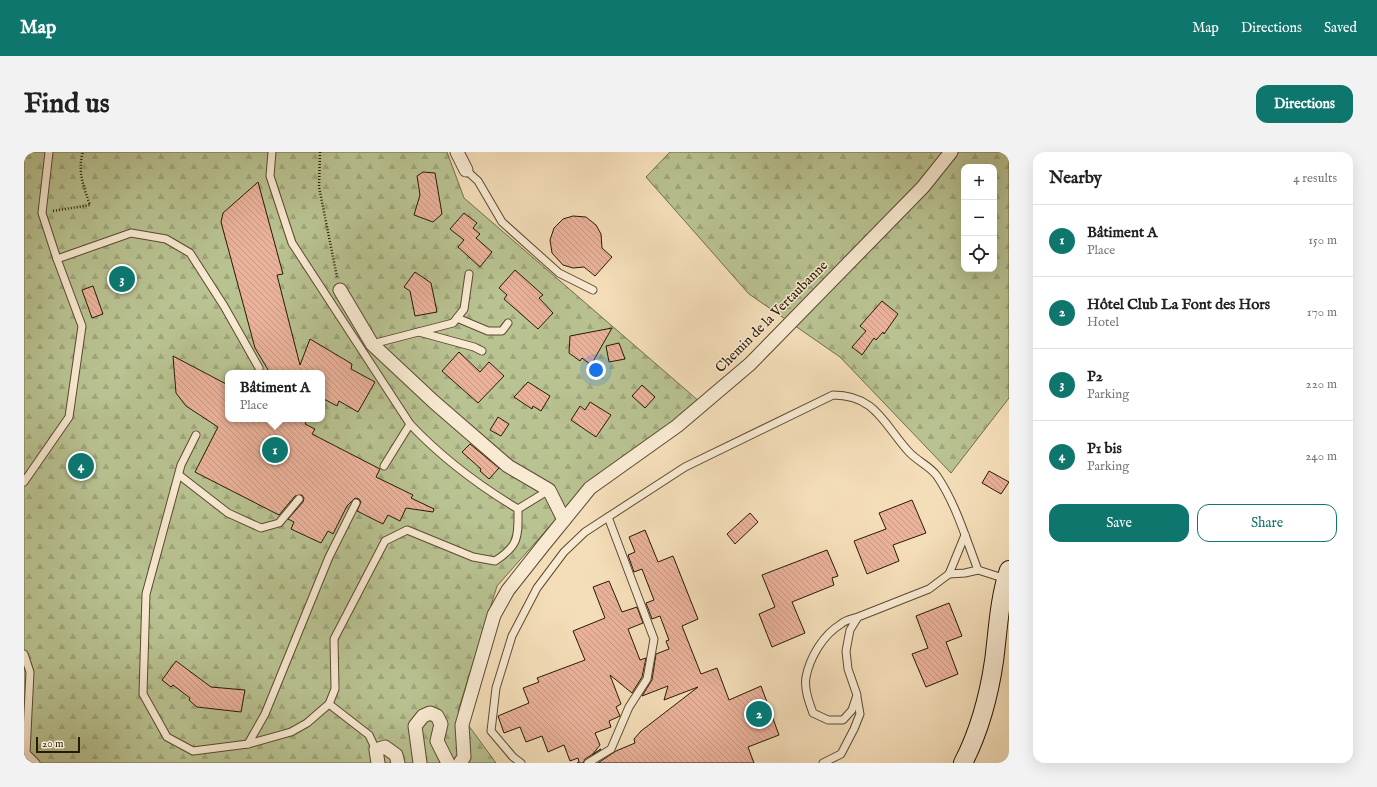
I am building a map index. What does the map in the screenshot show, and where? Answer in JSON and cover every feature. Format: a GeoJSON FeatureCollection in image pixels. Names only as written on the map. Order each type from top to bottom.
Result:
{"type":"FeatureCollection","features":[{"type":"Feature","properties":{"kind":"main road"},"geometry":{"type":"LineString","coordinates":[[963,763],[977,730],[987,696],[1008,575]]}},
{"type":"Feature","properties":{"kind":"street"},"geometry":{"type":"LineString","coordinates":[[457,152],[466,170]]}},
{"type":"Feature","properties":{"kind":"street","name":"Chemin de la Vertaubanne"},"geometry":{"type":"LineString","coordinates":[[460,763],[464,757],[462,725],[494,615],[508,590],[564,520],[590,488],[677,426],[750,364],[923,187],[951,152]]}},
{"type":"Feature","properties":{"kind":"street"},"geometry":{"type":"LineString","coordinates":[[340,290],[372,344],[434,402],[508,466],[549,490],[564,520]]}},
{"type":"Feature","properties":{"kind":"street"},"geometry":{"type":"LineString","coordinates":[[420,763],[415,726],[423,716],[430,713],[437,716],[441,724],[437,741],[448,763]]}},
{"type":"Feature","properties":{"kind":"street"},"geometry":{"type":"LineString","coordinates":[[377,757],[385,747],[396,755],[398,763]]}},
{"type":"Feature","properties":{"kind":"lane"},"geometry":{"type":"LineString","coordinates":[[24,482],[69,417],[82,326],[42,213],[49,152]]}},
{"type":"Feature","properties":{"kind":"lane"},"geometry":{"type":"LineString","coordinates":[[272,152],[270,176],[292,243],[410,424],[430,445],[485,489],[518,509]]}},
{"type":"Feature","properties":{"kind":"lane"},"geometry":{"type":"LineString","coordinates":[[466,170],[478,181],[502,222],[559,273],[593,290]]}},
{"type":"Feature","properties":{"kind":"lane"},"geometry":{"type":"LineString","coordinates":[[58,259],[131,233],[166,239],[190,253],[224,306],[259,368]]}},
{"type":"Feature","properties":{"kind":"lane"},"geometry":{"type":"LineString","coordinates":[[372,344],[453,323],[464,309],[469,274]]}},
{"type":"Feature","properties":{"kind":"lane"},"geometry":{"type":"LineString","coordinates":[[457,318],[488,331],[502,330],[508,322]]}},
{"type":"Feature","properties":{"kind":"lane"},"geometry":{"type":"LineString","coordinates":[[416,332],[474,347],[482,351]]}},
{"type":"Feature","properties":{"kind":"lane"},"geometry":{"type":"LineString","coordinates":[[521,763],[513,757],[491,731],[496,688],[512,636],[538,588],[564,552],[585,532],[698,461],[833,395],[847,395],[867,403],[879,413],[909,452],[936,474],[956,512],[978,570]]}},
{"type":"Feature","properties":{"kind":"lane"},"geometry":{"type":"LineString","coordinates":[[384,466],[410,424]]}},
{"type":"Feature","properties":{"kind":"lane"},"geometry":{"type":"LineString","coordinates":[[196,435],[178,475],[146,594],[143,694],[167,737],[193,751],[248,744],[291,732],[307,723],[329,704],[335,690],[334,639],[385,541],[407,530],[473,557],[495,561],[505,554],[518,537],[518,509]]}},
{"type":"Feature","properties":{"kind":"lane"},"geometry":{"type":"LineString","coordinates":[[178,475],[228,513],[261,528],[279,523],[299,499]]}},
{"type":"Feature","properties":{"kind":"lane"},"geometry":{"type":"LineString","coordinates":[[518,509],[549,490]]}},
{"type":"Feature","properties":{"kind":"lane"},"geometry":{"type":"LineString","coordinates":[[248,744],[265,714],[329,557],[356,503]]}},
{"type":"Feature","properties":{"kind":"lane"},"geometry":{"type":"LineString","coordinates":[[588,763],[611,749],[629,707],[647,679],[654,639],[608,517]]}},
{"type":"Feature","properties":{"kind":"lane"},"geometry":{"type":"LineString","coordinates":[[857,695],[852,710],[843,720],[828,720],[813,713],[808,698],[806,678],[815,652],[826,636],[841,623],[929,588],[949,574],[964,535]]}},
{"type":"Feature","properties":{"kind":"lane"},"geometry":{"type":"LineString","coordinates":[[949,574],[965,574],[978,570],[1008,575]]}},
{"type":"Feature","properties":{"kind":"lane"},"geometry":{"type":"LineString","coordinates":[[823,763],[841,754],[860,714],[857,695],[848,669],[846,652],[850,630],[858,617]]}},
{"type":"Feature","properties":{"kind":"lane"},"geometry":{"type":"LineString","coordinates":[[24,654],[30,672],[26,753],[36,763]]}},
{"type":"Feature","properties":{"kind":"lane"},"geometry":{"type":"LineString","coordinates":[[329,704],[369,734],[377,757]]}},
{"type":"Feature","properties":{"kind":"path"},"geometry":{"type":"LineString","coordinates":[[42,213],[90,205],[82,185],[80,162],[83,152]]}},
{"type":"Feature","properties":{"kind":"path"},"geometry":{"type":"LineString","coordinates":[[320,152],[318,187],[340,290]]}},
{"type":"Feature","properties":{"kind":"green space"},"geometry":{"type":"Polygon","coordinates":[[[24,152],[447,152],[464,198],[700,402],[587,484],[497,586],[458,711],[496,763],[24,763],[24,152]]]}},
{"type":"Feature","properties":{"kind":"green space"},"geometry":{"type":"Polygon","coordinates":[[[670,152],[1009,152],[1009,398],[951,473],[840,357],[749,294],[646,177],[670,152]]]}},
{"type":"Feature","properties":{"kind":"building"},"geometry":{"type":"Polygon","coordinates":[[[423,172],[435,173],[442,214],[433,222],[414,215],[420,195],[417,176],[423,172]]]}},
{"type":"Feature","properties":{"kind":"building"},"geometry":{"type":"Polygon","coordinates":[[[258,182],[283,274],[277,275],[300,365],[310,339],[352,364],[351,369],[375,382],[358,412],[339,401],[337,406],[325,400],[325,370],[268,370],[255,348],[221,222],[223,213],[258,182]]]}},
{"type":"Feature","properties":{"kind":"building"},"geometry":{"type":"Polygon","coordinates":[[[464,213],[477,223],[473,228],[480,234],[476,238],[492,252],[480,267],[458,247],[464,240],[450,229],[464,213]]]}},
{"type":"Feature","properties":{"kind":"building"},"geometry":{"type":"Polygon","coordinates":[[[573,216],[586,217],[596,225],[601,234],[602,248],[612,257],[595,276],[584,267],[573,268],[563,265],[552,253],[550,240],[554,228],[563,219],[573,216]]]}},
{"type":"Feature","properties":{"kind":"building"},"geometry":{"type":"Polygon","coordinates":[[[515,270],[543,295],[539,298],[553,313],[538,329],[504,299],[507,295],[499,288],[515,270]]]}},
{"type":"Feature","properties":{"kind":"building"},"geometry":{"type":"Polygon","coordinates":[[[415,272],[431,283],[437,312],[415,316],[410,291],[404,287],[415,272]]]}},
{"type":"Feature","properties":{"kind":"building"},"geometry":{"type":"Polygon","coordinates":[[[93,286],[103,314],[92,318],[82,290],[93,286]]]}},
{"type":"Feature","properties":{"kind":"building"},"geometry":{"type":"Polygon","coordinates":[[[882,301],[898,314],[884,334],[883,332],[876,340],[874,338],[862,355],[852,347],[866,331],[860,326],[882,301]]]}},
{"type":"Feature","properties":{"kind":"building"},"geometry":{"type":"Polygon","coordinates":[[[612,328],[591,365],[582,358],[580,361],[569,353],[570,336],[612,328]]]}},
{"type":"Feature","properties":{"kind":"building"},"geometry":{"type":"Polygon","coordinates":[[[619,343],[625,359],[609,362],[606,346],[619,343]]]}},
{"type":"Feature","properties":{"kind":"building"},"geometry":{"type":"Polygon","coordinates":[[[459,352],[480,372],[489,362],[504,376],[478,403],[442,371],[459,352]]]}},
{"type":"Feature","properties":{"kind":"building"},"geometry":{"type":"Polygon","coordinates":[[[173,356],[225,383],[225,422],[306,422],[305,424],[315,429],[312,434],[380,469],[376,477],[413,495],[411,498],[434,509],[433,512],[406,508],[400,521],[388,515],[383,524],[357,511],[361,502],[359,499],[355,498],[347,506],[333,534],[328,531],[321,543],[291,529],[294,522],[288,519],[303,502],[304,498],[302,495],[295,496],[279,515],[195,472],[218,427],[186,406],[176,393],[173,356]]]}},
{"type":"Feature","properties":{"kind":"building"},"geometry":{"type":"Polygon","coordinates":[[[528,382],[550,396],[541,411],[533,406],[532,409],[514,397],[528,382]]]}},
{"type":"Feature","properties":{"kind":"building"},"geometry":{"type":"Polygon","coordinates":[[[642,385],[655,397],[645,408],[632,396],[642,385]]]}},
{"type":"Feature","properties":{"kind":"building"},"geometry":{"type":"Polygon","coordinates":[[[590,402],[611,415],[596,437],[571,420],[580,406],[585,410],[590,402]]]}},
{"type":"Feature","properties":{"kind":"building"},"geometry":{"type":"Polygon","coordinates":[[[498,417],[509,424],[501,436],[490,430],[498,417]]]}},
{"type":"Feature","properties":{"kind":"building"},"geometry":{"type":"Polygon","coordinates":[[[470,444],[499,468],[489,479],[480,471],[481,469],[462,452],[470,444]]]}},
{"type":"Feature","properties":{"kind":"building"},"geometry":{"type":"Polygon","coordinates":[[[989,471],[1009,482],[1001,494],[982,483],[989,471]]]}},
{"type":"Feature","properties":{"kind":"building"},"geometry":{"type":"Polygon","coordinates":[[[912,500],[926,533],[893,545],[899,561],[867,574],[854,541],[886,529],[879,513],[912,500]]]}},
{"type":"Feature","properties":{"kind":"building"},"geometry":{"type":"Polygon","coordinates":[[[750,513],[758,522],[735,544],[727,534],[750,513]]]}},
{"type":"Feature","properties":{"kind":"building"},"geometry":{"type":"Polygon","coordinates":[[[645,530],[658,562],[673,556],[698,619],[682,626],[701,674],[717,668],[729,700],[761,686],[779,735],[748,747],[754,763],[598,763],[616,751],[635,743],[634,739],[641,731],[698,687],[664,700],[668,686],[642,696],[652,680],[656,654],[669,649],[666,641],[669,640],[660,616],[652,619],[646,603],[654,600],[642,569],[634,572],[628,555],[635,552],[629,537],[645,530]]]}},
{"type":"Feature","properties":{"kind":"building"},"geometry":{"type":"Polygon","coordinates":[[[827,550],[838,576],[832,578],[834,585],[792,602],[805,633],[772,647],[759,614],[775,607],[762,575],[827,550]]]}},
{"type":"Feature","properties":{"kind":"building"},"geometry":{"type":"Polygon","coordinates":[[[609,581],[622,612],[637,607],[643,623],[628,629],[640,660],[646,658],[642,677],[632,693],[610,675],[621,704],[616,707],[620,716],[609,721],[611,727],[595,733],[600,745],[593,754],[585,759],[583,763],[577,763],[579,762],[578,758],[570,761],[564,745],[548,752],[542,736],[526,742],[520,727],[504,733],[498,716],[529,703],[523,688],[539,682],[537,678],[585,660],[573,631],[605,618],[593,587],[609,581]]]}},
{"type":"Feature","properties":{"kind":"building"},"geometry":{"type":"Polygon","coordinates":[[[949,603],[962,636],[946,642],[958,674],[926,687],[912,654],[928,648],[916,616],[949,603]]]}},
{"type":"Feature","properties":{"kind":"building"},"geometry":{"type":"Polygon","coordinates":[[[176,661],[211,687],[245,690],[241,712],[197,707],[189,700],[190,698],[173,685],[171,687],[162,680],[176,661]]]}},
{"type":"Feature","properties":{"kind":"place","name":"P2"},"geometry":{"type":"Point","coordinates":[122,279]}},
{"type":"Feature","properties":{"kind":"place","name":"Bâtiment A"},"geometry":{"type":"Point","coordinates":[275,450]}},
{"type":"Feature","properties":{"kind":"place","name":"P1 bis"},"geometry":{"type":"Point","coordinates":[81,466]}},
{"type":"Feature","properties":{"kind":"place","name":"Hôtel Club La Font des Hors"},"geometry":{"type":"Point","coordinates":[759,714]}}]}
